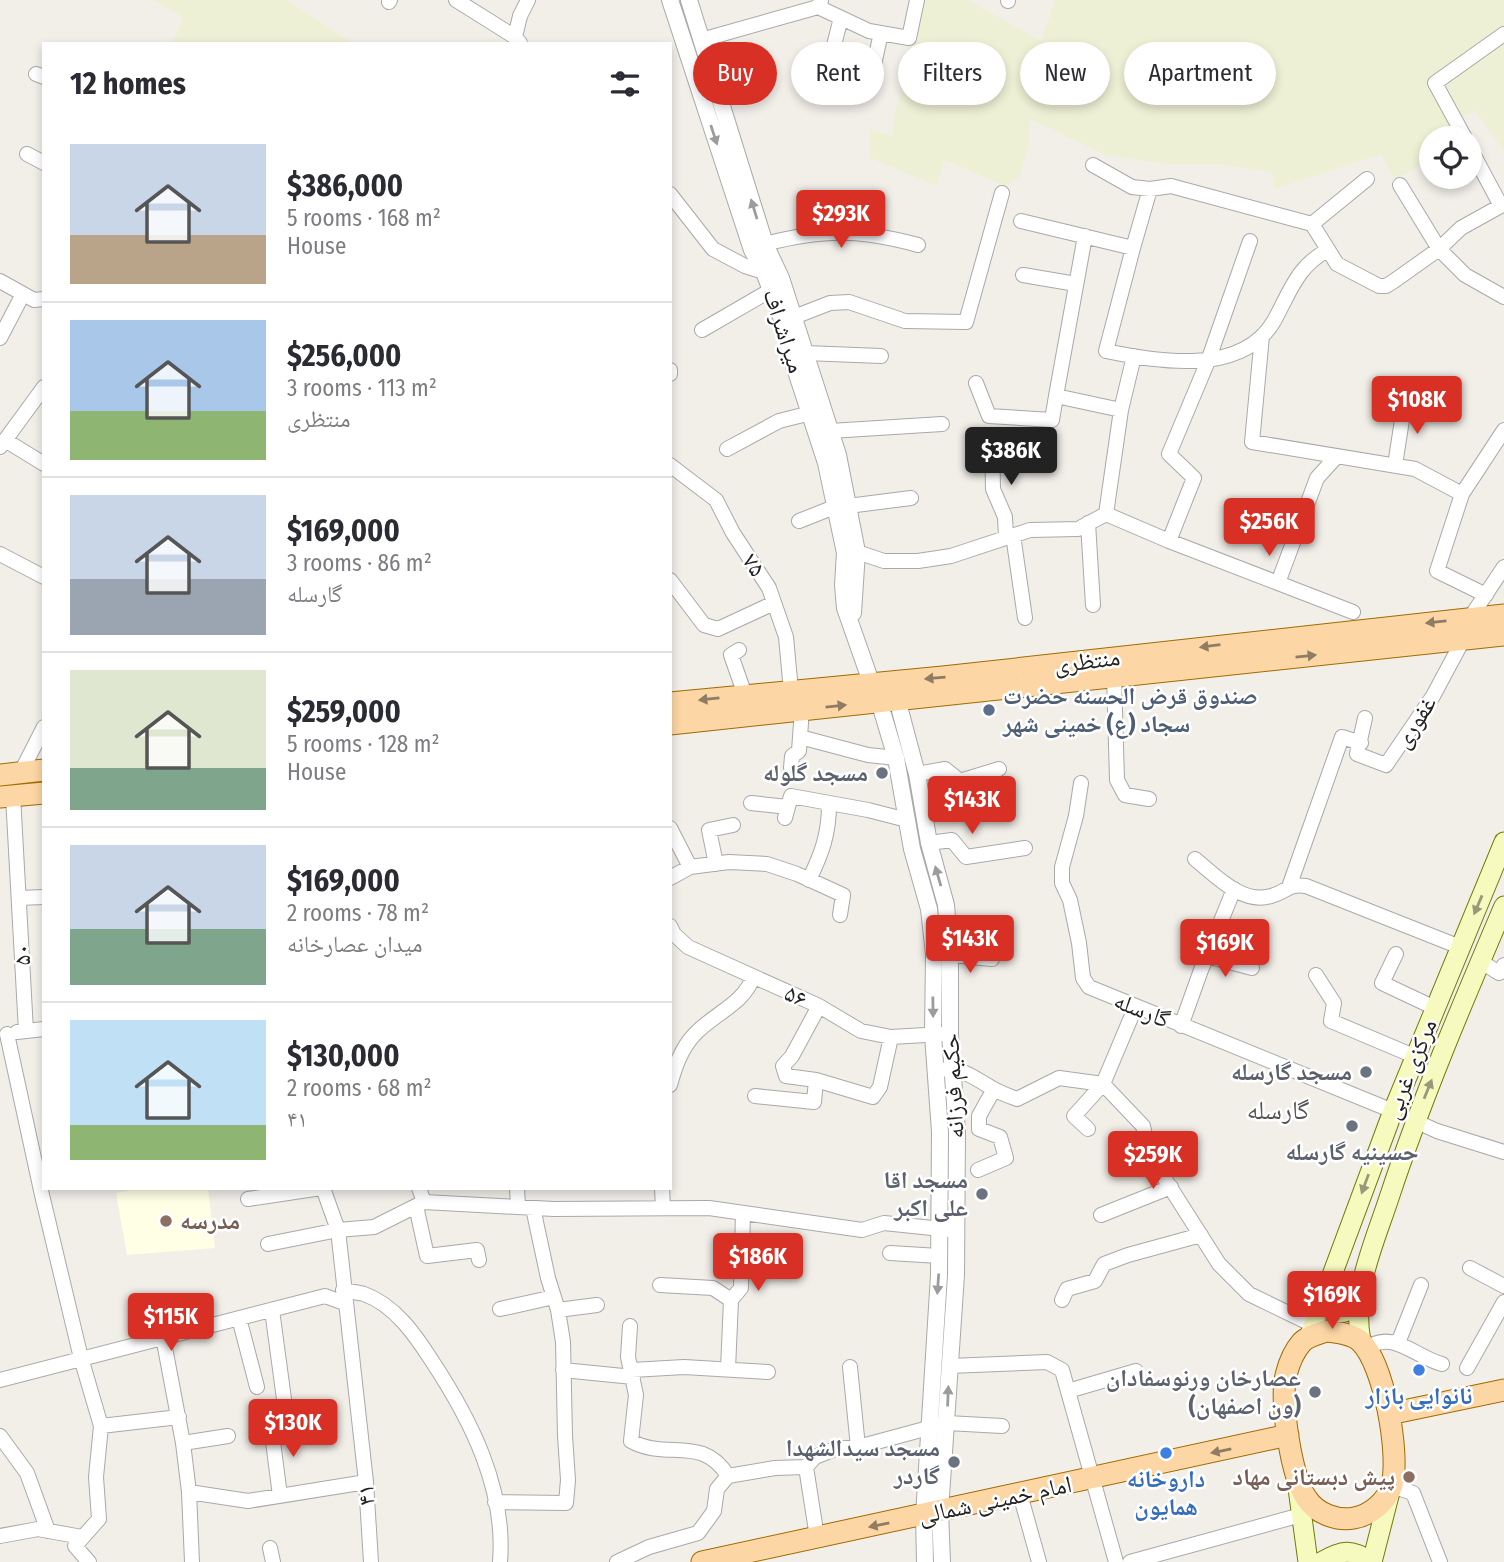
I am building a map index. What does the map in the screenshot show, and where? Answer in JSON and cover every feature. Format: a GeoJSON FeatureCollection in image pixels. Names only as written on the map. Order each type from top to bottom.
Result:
{"type":"FeatureCollection","features":[{"type":"Feature","properties":{"kind":"main road","name":"منتظری"},"geometry":{"type":"LineString","coordinates":[[672,724],[785,701],[882,694],[1504,615]]}},
{"type":"Feature","properties":{"kind":"main road","name":"منتظری"},"geometry":{"type":"LineString","coordinates":[[882,694],[972,682],[1114,676],[1504,635]]}},
{"type":"Feature","properties":{"kind":"main road","name":"منتظری"},"geometry":{"type":"LineString","coordinates":[[672,703],[745,695],[785,701]]}},
{"type":"Feature","properties":{"kind":"main road"},"geometry":{"type":"LineString","coordinates":[[10,774],[42,770]]}},
{"type":"Feature","properties":{"kind":"main road"},"geometry":{"type":"LineString","coordinates":[[7,797],[42,793]]}},
{"type":"Feature","properties":{"kind":"main road","name":"مرکزی غربی"},"geometry":{"type":"LineString","coordinates":[[1311,1331],[1392,1111],[1504,842]]}},
{"type":"Feature","properties":{"kind":"main road","name":"مرکزی غربی"},"geometry":{"type":"LineString","coordinates":[[1363,1346],[1357,1322],[1357,1305],[1368,1261],[1415,1121],[1504,906]]}},
{"type":"Feature","properties":{"kind":"main road"},"geometry":{"type":"LineString","coordinates":[[1325,1295],[1330,1307],[1339,1312],[1347,1312],[1357,1305]]}},
{"type":"Feature","properties":{"kind":"main road"},"geometry":{"type":"LineString","coordinates":[[1308,1562],[1297,1480],[1287,1435],[1285,1378],[1290,1362],[1311,1331],[1326,1331],[1341,1332],[1363,1346],[1376,1367],[1385,1394],[1394,1457],[1391,1486],[1372,1562],[1359,1554],[1345,1552],[1336,1553],[1321,1562]]}},
{"type":"Feature","properties":{"kind":"main road"},"geometry":{"type":"LineString","coordinates":[[1389,1414],[1504,1390]]}},
{"type":"Feature","properties":{"kind":"main road","name":"امام خمینی شمالی"},"geometry":{"type":"LineString","coordinates":[[702,1562],[1287,1435]]}},
{"type":"Feature","properties":{"kind":"main road"},"geometry":{"type":"LineString","coordinates":[[1297,1480],[1307,1500],[1315,1507],[1326,1516],[1341,1518],[1355,1518],[1377,1508],[1391,1486]]}},
{"type":"Feature","properties":{"kind":"street"},"geometry":{"type":"LineString","coordinates":[[456,0],[518,40],[520,16],[528,0]]}},
{"type":"Feature","properties":{"kind":"street","name":"میراشراف"},"geometry":{"type":"LineString","coordinates":[[670,0],[751,250],[771,271],[794,317],[838,455],[845,552],[845,608],[851,629],[882,694]]}},
{"type":"Feature","properties":{"kind":"street","name":"میراشراف"},"geometry":{"type":"LineString","coordinates":[[689,0],[765,244],[771,271],[771,290],[783,322],[791,356],[857,552],[851,629]]}},
{"type":"Feature","properties":{"kind":"street"},"geometry":{"type":"LineString","coordinates":[[701,40],[820,3],[841,18],[869,31],[909,37],[918,0]]}},
{"type":"Feature","properties":{"kind":"street"},"geometry":{"type":"LineString","coordinates":[[835,42],[841,18]]}},
{"type":"Feature","properties":{"kind":"street"},"geometry":{"type":"LineString","coordinates":[[879,42],[881,33]]}},
{"type":"Feature","properties":{"kind":"street"},"geometry":{"type":"LineString","coordinates":[[1458,126],[1435,83],[1504,34]]}},
{"type":"Feature","properties":{"kind":"street"},"geometry":{"type":"LineString","coordinates":[[27,155],[42,162]]}},
{"type":"Feature","properties":{"kind":"street"},"geometry":{"type":"LineString","coordinates":[[1093,165],[1132,187],[1150,189],[1171,186],[1312,224],[1338,264],[1379,286],[1386,286],[1394,281],[1439,249],[1461,228],[1502,205],[1482,169]]}},
{"type":"Feature","properties":{"kind":"street"},"geometry":{"type":"LineString","coordinates":[[1312,224],[1367,179]]}},
{"type":"Feature","properties":{"kind":"street"},"geometry":{"type":"LineString","coordinates":[[1400,185],[1439,249],[1465,275],[1504,297]]}},
{"type":"Feature","properties":{"kind":"street"},"geometry":{"type":"LineString","coordinates":[[1150,189],[1106,351],[1194,362],[1222,359],[1247,348],[1262,336],[1272,323],[1303,268],[1312,258],[1328,250]]}},
{"type":"Feature","properties":{"kind":"street"},"geometry":{"type":"LineString","coordinates":[[794,317],[830,303],[849,302],[905,321],[966,322],[1002,193]]}},
{"type":"Feature","properties":{"kind":"street"},"geometry":{"type":"LineString","coordinates":[[672,197],[713,249],[745,266],[771,271]]}},
{"type":"Feature","properties":{"kind":"street"},"geometry":{"type":"LineString","coordinates":[[1021,221],[1133,248]]}},
{"type":"Feature","properties":{"kind":"street"},"geometry":{"type":"LineString","coordinates":[[765,244],[803,234],[843,232],[884,236],[918,245]]}},
{"type":"Feature","properties":{"kind":"street"},"geometry":{"type":"LineString","coordinates":[[976,383],[989,416],[1052,420],[1085,236]]}},
{"type":"Feature","properties":{"kind":"street"},"geometry":{"type":"LineString","coordinates":[[1169,541],[1194,478],[1169,454],[1208,360],[1250,241]]}},
{"type":"Feature","properties":{"kind":"street"},"geometry":{"type":"LineString","coordinates":[[1023,275],[1076,284]]}},
{"type":"Feature","properties":{"kind":"street"},"geometry":{"type":"LineString","coordinates":[[0,281],[34,300],[42,299]]}},
{"type":"Feature","properties":{"kind":"street"},"geometry":{"type":"LineString","coordinates":[[702,330],[771,290]]}},
{"type":"Feature","properties":{"kind":"street"},"geometry":{"type":"LineString","coordinates":[[0,338],[23,294]]}},
{"type":"Feature","properties":{"kind":"street"},"geometry":{"type":"LineString","coordinates":[[1262,336],[1252,442],[1415,469],[1462,494]]}},
{"type":"Feature","properties":{"kind":"street"},"geometry":{"type":"LineString","coordinates":[[805,353],[881,356]]}},
{"type":"Feature","properties":{"kind":"street"},"geometry":{"type":"LineString","coordinates":[[1107,513],[1121,410],[1134,356]]}},
{"type":"Feature","properties":{"kind":"street"},"geometry":{"type":"LineString","coordinates":[[42,390],[3,443],[42,463]]}},
{"type":"Feature","properties":{"kind":"street"},"geometry":{"type":"LineString","coordinates":[[1056,396],[1121,410]]}},
{"type":"Feature","properties":{"kind":"street"},"geometry":{"type":"LineString","coordinates":[[1395,465],[1405,401]]}},
{"type":"Feature","properties":{"kind":"street"},"geometry":{"type":"LineString","coordinates":[[727,449],[779,421],[811,413]]}},
{"type":"Feature","properties":{"kind":"street"},"geometry":{"type":"LineString","coordinates":[[830,431],[942,424]]}},
{"type":"Feature","properties":{"kind":"street"},"geometry":{"type":"LineString","coordinates":[[1486,595],[1437,571],[1462,494],[1504,430]]}},
{"type":"Feature","properties":{"kind":"street"},"geometry":{"type":"LineString","coordinates":[[992,436],[993,489],[1010,536],[1025,618]]}},
{"type":"Feature","properties":{"kind":"street"},"geometry":{"type":"LineString","coordinates":[[1278,583],[1317,478],[1337,456]]}},
{"type":"Feature","properties":{"kind":"street","name":"۷۵"},"geometry":{"type":"LineString","coordinates":[[672,467],[716,500],[733,533],[769,589],[786,637],[785,701],[800,737],[799,751],[792,757],[791,768]]}},
{"type":"Feature","properties":{"kind":"street"},"geometry":{"type":"LineString","coordinates":[[799,521],[842,506],[911,498]]}},
{"type":"Feature","properties":{"kind":"street"},"geometry":{"type":"LineString","coordinates":[[1107,513],[1169,541],[1353,612]]}},
{"type":"Feature","properties":{"kind":"street"},"geometry":{"type":"LineString","coordinates":[[857,552],[884,561],[918,561],[951,556],[1030,530],[1078,529],[1107,513]]}},
{"type":"Feature","properties":{"kind":"street"},"geometry":{"type":"LineString","coordinates":[[1088,523],[1093,605]]}},
{"type":"Feature","properties":{"kind":"street"},"geometry":{"type":"LineString","coordinates":[[0,554],[42,576]]}},
{"type":"Feature","properties":{"kind":"street"},"geometry":{"type":"LineString","coordinates":[[1470,618],[1504,567]]}},
{"type":"Feature","properties":{"kind":"street"},"geometry":{"type":"LineString","coordinates":[[672,583],[705,625],[718,629],[774,603]]}},
{"type":"Feature","properties":{"kind":"street","name":"غفوری"},"geometry":{"type":"LineString","coordinates":[[1365,718],[1357,754],[1386,765],[1433,696],[1463,640]]}},
{"type":"Feature","properties":{"kind":"street"},"geometry":{"type":"LineString","coordinates":[[738,650],[731,655],[745,695]]}},
{"type":"Feature","properties":{"kind":"street"},"geometry":{"type":"LineString","coordinates":[[1114,676],[1117,780],[1125,795],[1149,799]]}},
{"type":"Feature","properties":{"kind":"street","name":"حکیم فرزانه"},"geometry":{"type":"LineString","coordinates":[[882,694],[897,758],[912,849],[942,955],[957,1132],[956,1275],[947,1423],[925,1562]]}},
{"type":"Feature","properties":{"kind":"street","name":"حکیم فرزانه"},"geometry":{"type":"LineString","coordinates":[[882,694],[917,774],[929,843],[946,905],[933,1035],[940,1132],[939,1256],[930,1429],[932,1513],[942,1562]]}},
{"type":"Feature","properties":{"kind":"street"},"geometry":{"type":"LineString","coordinates":[[10,774],[42,730]]}},
{"type":"Feature","properties":{"kind":"street"},"geometry":{"type":"LineString","coordinates":[[800,737],[868,755],[897,758]]}},
{"type":"Feature","properties":{"kind":"street","name":"غفوری"},"geometry":{"type":"LineString","coordinates":[[1289,887],[1342,737],[1361,743]]}},
{"type":"Feature","properties":{"kind":"street"},"geometry":{"type":"LineString","coordinates":[[917,774],[945,769],[960,781],[999,769]]}},
{"type":"Feature","properties":{"kind":"street","name":"گارسله"},"geometry":{"type":"LineString","coordinates":[[1081,783],[1076,817],[1062,867],[1062,883],[1070,900],[1083,978],[1093,990],[1392,1111]]}},
{"type":"Feature","properties":{"kind":"street"},"geometry":{"type":"LineString","coordinates":[[751,803],[787,812],[791,796],[907,820]]}},
{"type":"Feature","properties":{"kind":"street","name":"۵۰"},"geometry":{"type":"LineString","coordinates":[[7,797],[19,898],[26,1031]]}},
{"type":"Feature","properties":{"kind":"street"},"geometry":{"type":"LineString","coordinates":[[809,880],[824,849],[829,826],[829,804]]}},
{"type":"Feature","properties":{"kind":"street"},"geometry":{"type":"LineString","coordinates":[[716,864],[709,830],[733,825]]}},
{"type":"Feature","properties":{"kind":"street"},"geometry":{"type":"LineString","coordinates":[[672,832],[690,867]]}},
{"type":"Feature","properties":{"kind":"street"},"geometry":{"type":"LineString","coordinates":[[929,843],[952,840],[966,857],[1025,848]]}},
{"type":"Feature","properties":{"kind":"street"},"geometry":{"type":"LineString","coordinates":[[1195,859],[1234,889],[1252,898],[1278,894],[1295,885],[1306,886],[1460,947]]}},
{"type":"Feature","properties":{"kind":"street"},"geometry":{"type":"LineString","coordinates":[[672,877],[690,867],[767,864],[843,895],[840,915]]}},
{"type":"Feature","properties":{"kind":"street"},"geometry":{"type":"LineString","coordinates":[[1181,1026],[1234,889]]}},
{"type":"Feature","properties":{"kind":"street"},"geometry":{"type":"LineString","coordinates":[[19,898],[42,897]]}},
{"type":"Feature","properties":{"kind":"street","name":"۵۶"},"geometry":{"type":"LineString","coordinates":[[672,933],[688,947],[819,1006],[861,1031],[891,1037],[950,1034]]}},
{"type":"Feature","properties":{"kind":"street"},"geometry":{"type":"LineString","coordinates":[[1395,954],[1382,983],[1435,1008]]}},
{"type":"Feature","properties":{"kind":"street"},"geometry":{"type":"LineString","coordinates":[[942,955],[992,959]]}},
{"type":"Feature","properties":{"kind":"street"},"geometry":{"type":"LineString","coordinates":[[1207,956],[1252,968]]}},
{"type":"Feature","properties":{"kind":"street"},"geometry":{"type":"LineString","coordinates":[[1480,961],[1499,973],[1504,965]]}},
{"type":"Feature","properties":{"kind":"street"},"geometry":{"type":"LineString","coordinates":[[1316,975],[1334,1003],[1331,1021],[1414,1056]]}},
{"type":"Feature","properties":{"kind":"street"},"geometry":{"type":"LineString","coordinates":[[672,1078],[677,1060],[694,1035],[748,990],[754,977]]}},
{"type":"Feature","properties":{"kind":"street"},"geometry":{"type":"LineString","coordinates":[[819,1006],[792,1056],[783,1066],[786,1076],[816,1080],[873,1097],[880,1087],[891,1037]]}},
{"type":"Feature","properties":{"kind":"street"},"geometry":{"type":"LineString","coordinates":[[1087,1129],[1074,1115],[1103,1084],[1135,1007]]}},
{"type":"Feature","properties":{"kind":"street"},"geometry":{"type":"LineString","coordinates":[[42,1029],[4,1035],[81,1358],[101,1426],[96,1477],[99,1519],[75,1546],[89,1562]]}},
{"type":"Feature","properties":{"kind":"street"},"geometry":{"type":"LineString","coordinates":[[936,1070],[953,1069],[971,1073],[994,1089],[1017,1099],[1059,1078],[1103,1084],[1143,1126],[1149,1154],[1219,1264],[1249,1294],[1311,1331]]}},
{"type":"Feature","properties":{"kind":"street"},"geometry":{"type":"LineString","coordinates":[[755,1096],[814,1102],[816,1080]]}},
{"type":"Feature","properties":{"kind":"street"},"geometry":{"type":"LineString","coordinates":[[978,1170],[1006,1158],[1000,1137],[979,1129],[979,1116],[994,1089]]}},
{"type":"Feature","properties":{"kind":"street"},"geometry":{"type":"LineString","coordinates":[[1415,1121],[1437,1131],[1504,1152]]}},
{"type":"Feature","properties":{"kind":"street"},"geometry":{"type":"LineString","coordinates":[[1101,1215],[1171,1187]]}},
{"type":"Feature","properties":{"kind":"street"},"geometry":{"type":"LineString","coordinates":[[248,1199],[309,1190]]}},
{"type":"Feature","properties":{"kind":"street","name":"۴۱"},"geometry":{"type":"LineString","coordinates":[[323,1190],[338,1230],[366,1482],[371,1562]]}},
{"type":"Feature","properties":{"kind":"street"},"geometry":{"type":"LineString","coordinates":[[495,1502],[566,1503],[568,1480],[563,1342],[556,1304],[518,1190]]}},
{"type":"Feature","properties":{"kind":"street"},"geometry":{"type":"LineString","coordinates":[[662,1190],[663,1208]]}},
{"type":"Feature","properties":{"kind":"street"},"geometry":{"type":"LineString","coordinates":[[268,1244],[338,1230],[374,1227],[420,1199],[525,1207],[709,1208],[862,1230],[884,1223],[956,1231]]}},
{"type":"Feature","properties":{"kind":"street"},"geometry":{"type":"LineString","coordinates":[[420,1199],[426,1256],[477,1250],[479,1260]]}},
{"type":"Feature","properties":{"kind":"street"},"geometry":{"type":"LineString","coordinates":[[728,1369],[731,1300],[741,1288],[743,1213]]}},
{"type":"Feature","properties":{"kind":"street"},"geometry":{"type":"LineString","coordinates":[[1062,1300],[1067,1289],[1095,1281],[1104,1264],[1201,1235]]}},
{"type":"Feature","properties":{"kind":"street"},"geometry":{"type":"LineString","coordinates":[[890,1253],[939,1256]]}},
{"type":"Feature","properties":{"kind":"street"},"geometry":{"type":"LineString","coordinates":[[1470,1268],[1504,1286]]}},
{"type":"Feature","properties":{"kind":"street"},"geometry":{"type":"LineString","coordinates":[[660,1285],[713,1287],[731,1300]]}},
{"type":"Feature","properties":{"kind":"street"},"geometry":{"type":"LineString","coordinates":[[1398,1343],[1420,1285]]}},
{"type":"Feature","properties":{"kind":"street"},"geometry":{"type":"LineString","coordinates":[[0,1380],[325,1296],[365,1294],[410,1328],[469,1421],[481,1450],[495,1502],[499,1524],[500,1562]]}},
{"type":"Feature","properties":{"kind":"street"},"geometry":{"type":"LineString","coordinates":[[1467,1368],[1504,1302]]}},
{"type":"Feature","properties":{"kind":"street"},"geometry":{"type":"LineString","coordinates":[[500,1310],[556,1304],[597,1306]]}},
{"type":"Feature","properties":{"kind":"street"},"geometry":{"type":"LineString","coordinates":[[272,1310],[284,1399]]}},
{"type":"Feature","properties":{"kind":"street"},"geometry":{"type":"LineString","coordinates":[[239,1318],[257,1387]]}},
{"type":"Feature","properties":{"kind":"street"},"geometry":{"type":"LineString","coordinates":[[630,1326],[628,1357],[636,1395],[631,1441],[642,1447],[705,1453],[720,1463],[728,1476]]}},
{"type":"Feature","properties":{"kind":"street"},"geometry":{"type":"LineString","coordinates":[[163,1337],[183,1443],[189,1492],[192,1562]]}},
{"type":"Feature","properties":{"kind":"street"},"geometry":{"type":"LineString","coordinates":[[1363,1346],[1373,1342],[1398,1343],[1429,1361],[1442,1364]]}},
{"type":"Feature","properties":{"kind":"street"},"geometry":{"type":"LineString","coordinates":[[949,1366],[1047,1362],[1062,1370],[1116,1562]]}},
{"type":"Feature","properties":{"kind":"street"},"geometry":{"type":"LineString","coordinates":[[563,1370],[633,1373],[684,1367],[768,1371]]}},
{"type":"Feature","properties":{"kind":"street"},"geometry":{"type":"LineString","coordinates":[[850,1367],[858,1447]]}},
{"type":"Feature","properties":{"kind":"street"},"geometry":{"type":"LineString","coordinates":[[1068,1391],[1136,1371]]}},
{"type":"Feature","properties":{"kind":"street"},"geometry":{"type":"LineString","coordinates":[[101,1426],[179,1417]]}},
{"type":"Feature","properties":{"kind":"street"},"geometry":{"type":"LineString","coordinates":[[617,1562],[649,1547],[698,1533],[714,1511],[717,1489],[728,1476],[806,1466],[815,1457],[835,1449],[858,1447],[947,1423],[1002,1426]]}},
{"type":"Feature","properties":{"kind":"street"},"geometry":{"type":"LineString","coordinates":[[271,1426],[280,1496]]}},
{"type":"Feature","properties":{"kind":"street"},"geometry":{"type":"LineString","coordinates":[[0,1436],[26,1473],[48,1531]]}},
{"type":"Feature","properties":{"kind":"street"},"geometry":{"type":"LineString","coordinates":[[183,1443],[228,1436]]}},
{"type":"Feature","properties":{"kind":"street"},"geometry":{"type":"LineString","coordinates":[[806,1466],[817,1537]]}},
{"type":"Feature","properties":{"kind":"street"},"geometry":{"type":"LineString","coordinates":[[189,1492],[248,1501],[366,1482]]}},
{"type":"Feature","properties":{"kind":"street"},"geometry":{"type":"LineString","coordinates":[[1391,1486],[1413,1493],[1440,1562]]}},
{"type":"Feature","properties":{"kind":"street"},"geometry":{"type":"LineString","coordinates":[[1020,1494],[1039,1562]]}},
{"type":"Feature","properties":{"kind":"street"},"geometry":{"type":"LineString","coordinates":[[1130,1562],[1301,1515]]}},
{"type":"Feature","properties":{"kind":"street"},"geometry":{"type":"LineString","coordinates":[[0,1536],[38,1529],[82,1537]]}},
{"type":"Feature","properties":{"kind":"shaded area"},"geometry":{"type":"Polygon","coordinates":[[[153,0],[287,0],[351,42],[173,42],[183,17],[153,0]]]}},
{"type":"Feature","properties":{"kind":"shaded area"},"geometry":{"type":"Polygon","coordinates":[[[923,0],[968,0],[1041,41],[1055,0],[1504,0],[1504,151],[1475,111],[1450,123],[1451,126],[1419,126],[1419,167],[1394,179],[1381,154],[1275,189],[1271,172],[1216,164],[1164,164],[1105,155],[1030,119],[1029,144],[1020,177],[1005,186],[945,160],[936,186],[870,158],[870,129],[892,136],[898,104],[1006,105],[1006,42],[914,42],[914,15],[923,0]]]}},
{"type":"Feature","properties":{"kind":"shaded area","name":"مدرسه"},"geometry":{"type":"Polygon","coordinates":[[[132,1190],[208,1190],[215,1248],[127,1255],[116,1193],[132,1190]]]}},
{"type":"Feature","properties":{"kind":"place","name":"صندوق قرض الحسنه حضرت سجاد (ع) خمینی شهر"},"geometry":{"type":"Point","coordinates":[989,710]}},
{"type":"Feature","properties":{"kind":"place","name":"مسجد گلوله"},"geometry":{"type":"Point","coordinates":[882,773]}},
{"type":"Feature","properties":{"kind":"place","name":"مسجد گارسله"},"geometry":{"type":"Point","coordinates":[1366,1072]}},
{"type":"Feature","properties":{"kind":"place","name":"حسینیه گارسله"},"geometry":{"type":"Point","coordinates":[1352,1126]}},
{"type":"Feature","properties":{"kind":"place","name":"مسجد اقا علی اکبر"},"geometry":{"type":"Point","coordinates":[982,1194]}},
{"type":"Feature","properties":{"kind":"place","name":"مدرسه"},"geometry":{"type":"Point","coordinates":[166,1221]}},
{"type":"Feature","properties":{"kind":"place","name":"نانوایی بازار"},"geometry":{"type":"Point","coordinates":[1419,1370]}},
{"type":"Feature","properties":{"kind":"place","name":"عصارخان ورنوسفادان (ون اصفهان)"},"geometry":{"type":"Point","coordinates":[1315,1392]}},
{"type":"Feature","properties":{"kind":"place","name":"داروخانه همایون"},"geometry":{"type":"Point","coordinates":[1166,1453]}},
{"type":"Feature","properties":{"kind":"place","name":"مسجد سیدالشهدا گاردر"},"geometry":{"type":"Point","coordinates":[954,1462]}},
{"type":"Feature","properties":{"kind":"place","name":"پیش دبستانی مهاد"},"geometry":{"type":"Point","coordinates":[1409,1477]}},
{"type":"Feature","properties":{"kind":"district","name":"گارسله"},"geometry":{"type":"Point","coordinates":[1278,1110]}}]}
